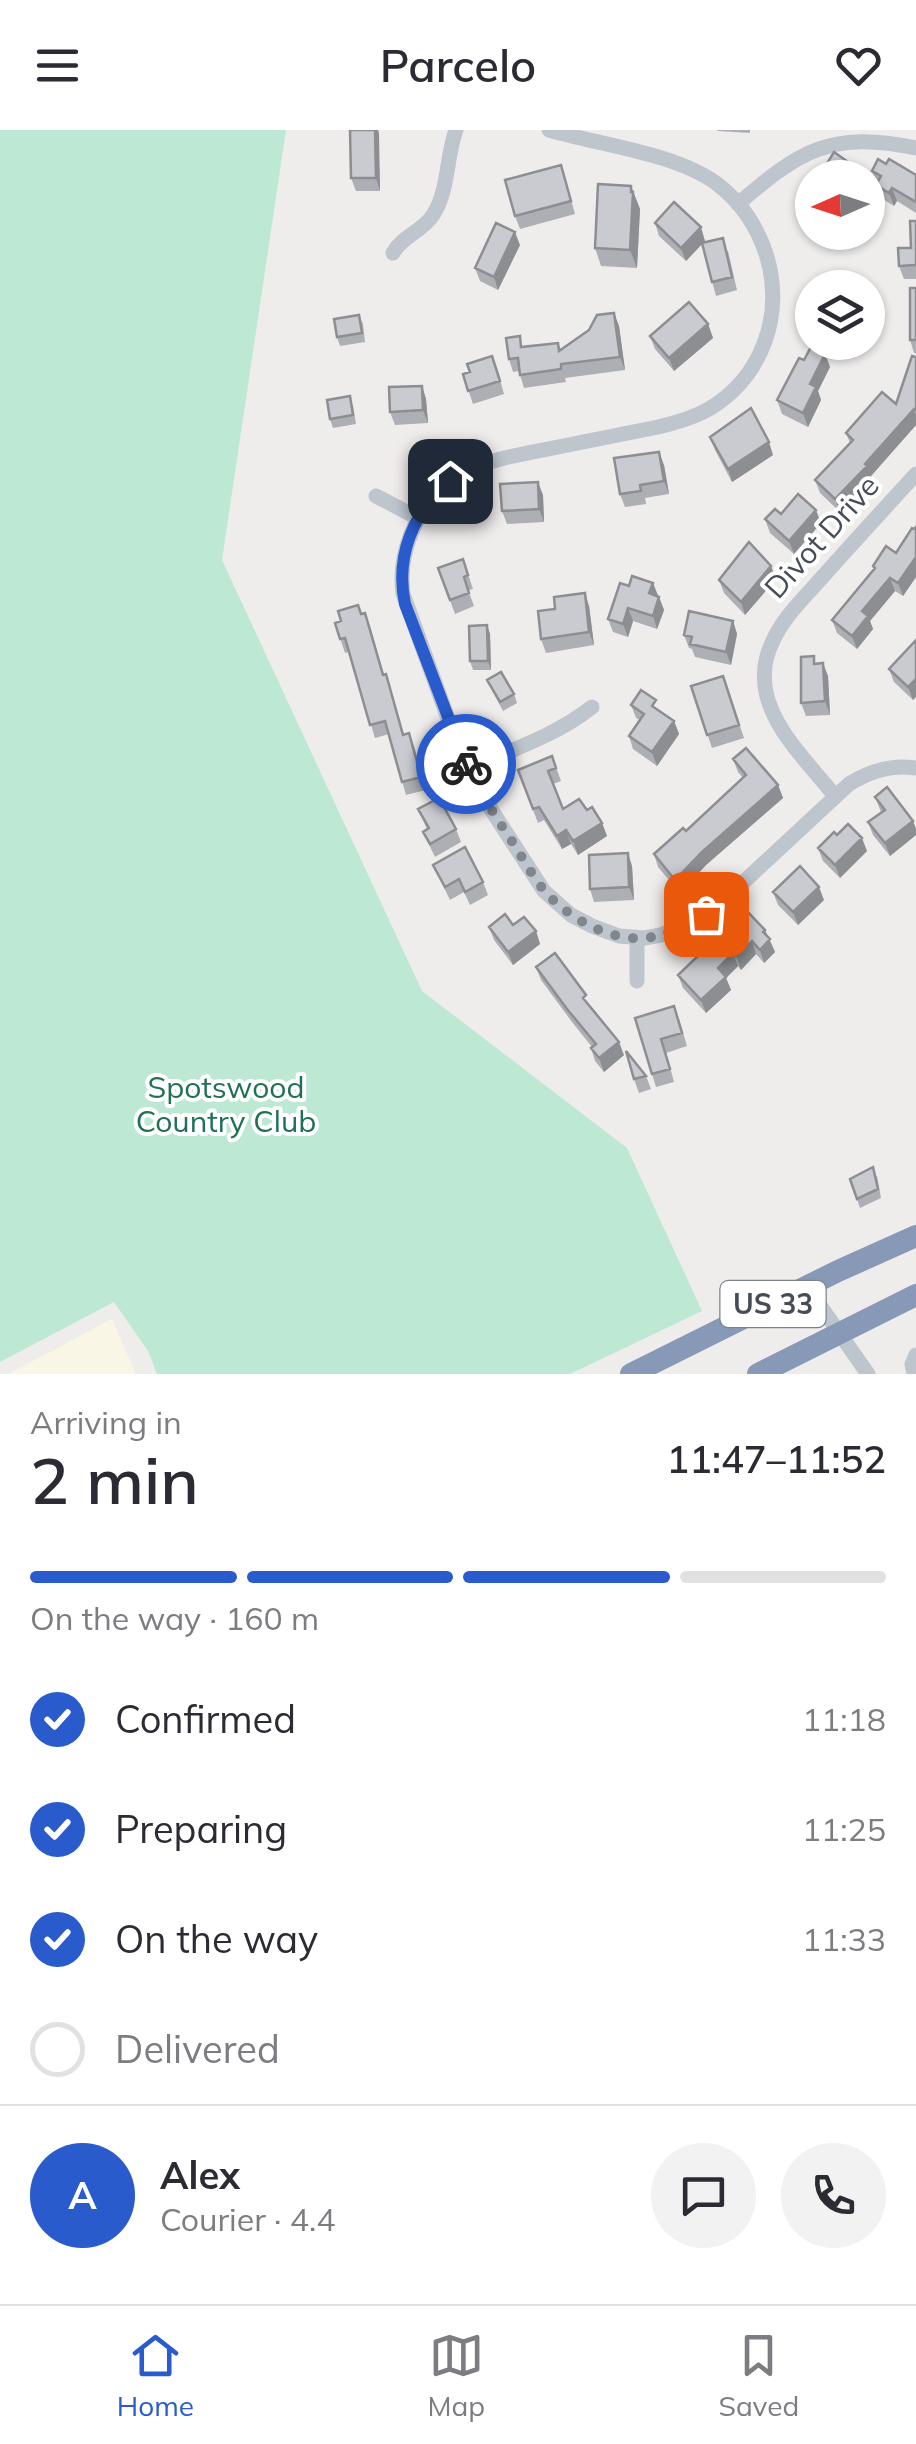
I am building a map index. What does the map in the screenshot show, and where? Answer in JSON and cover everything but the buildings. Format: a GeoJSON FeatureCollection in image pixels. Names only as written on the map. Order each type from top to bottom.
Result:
{"type":"FeatureCollection","features":[{"type":"Feature","properties":{"kind":"highway","name":"US 33"},"geometry":{"type":"LineString","coordinates":[[631,1374],[916,1236]]}},
{"type":"Feature","properties":{"kind":"highway","name":"US 33"},"geometry":{"type":"LineString","coordinates":[[758,1374],[914,1299]]}},
{"type":"Feature","properties":{"kind":"street"},"geometry":{"type":"LineString","coordinates":[[392,253],[434,213],[456,130]]}},
{"type":"Feature","properties":{"kind":"street"},"geometry":{"type":"LineString","coordinates":[[549,130],[672,161],[716,184],[754,224],[766,253],[774,308],[762,352],[732,390],[708,409],[678,422],[484,462],[441,488],[418,518],[402,564],[403,594],[468,769],[483,797],[544,891],[562,908],[581,921],[618,936],[637,938],[668,932],[706,914],[858,778],[894,766],[916,768]]}},
{"type":"Feature","properties":{"kind":"street"},"geometry":{"type":"LineString","coordinates":[[738,204],[791,157],[833,136],[871,133],[916,148]]}},
{"type":"Feature","properties":{"kind":"street","name":"Divot Drive"},"geometry":{"type":"LineString","coordinates":[[835,796],[773,712],[764,679],[768,654],[773,638],[791,612],[916,474]]}},
{"type":"Feature","properties":{"kind":"street"},"geometry":{"type":"LineString","coordinates":[[376,496],[418,518]]}},
{"type":"Feature","properties":{"kind":"street"},"geometry":{"type":"LineString","coordinates":[[468,769],[543,738],[592,707]]}},
{"type":"Feature","properties":{"kind":"street"},"geometry":{"type":"LineString","coordinates":[[636,981],[637,938]]}},
{"type":"Feature","properties":{"kind":"street"},"geometry":{"type":"LineString","coordinates":[[807,1286],[868,1374]]}},
{"type":"Feature","properties":{"kind":"street"},"geometry":{"type":"LineString","coordinates":[[914,1374],[912,1364],[916,1355]]}},
{"type":"Feature","properties":{"kind":"shaded area"},"geometry":{"type":"Polygon","coordinates":[[[112,1319],[136,1374],[8,1374],[112,1319]]]}},
{"type":"Feature","properties":{"kind":"green space","name":"Spotswood Country Club"},"geometry":{"type":"Polygon","coordinates":[[[0,130],[286,130],[222,560],[422,991],[627,1148],[702,1311],[570,1374],[157,1374],[148,1351],[114,1302],[0,1362],[0,130]]]}},
{"type":"Feature","properties":{"kind":"way so far"},"geometry":{"type":"LineString","coordinates":[[466,764],[544,891],[572,915],[618,936],[637,938],[668,932],[706,914]]}},
{"type":"Feature","properties":{"kind":"route"},"geometry":{"type":"LineString","coordinates":[[450,481],[433,496],[415,524],[404,554],[402,584],[405,604],[466,764]]}}]}
